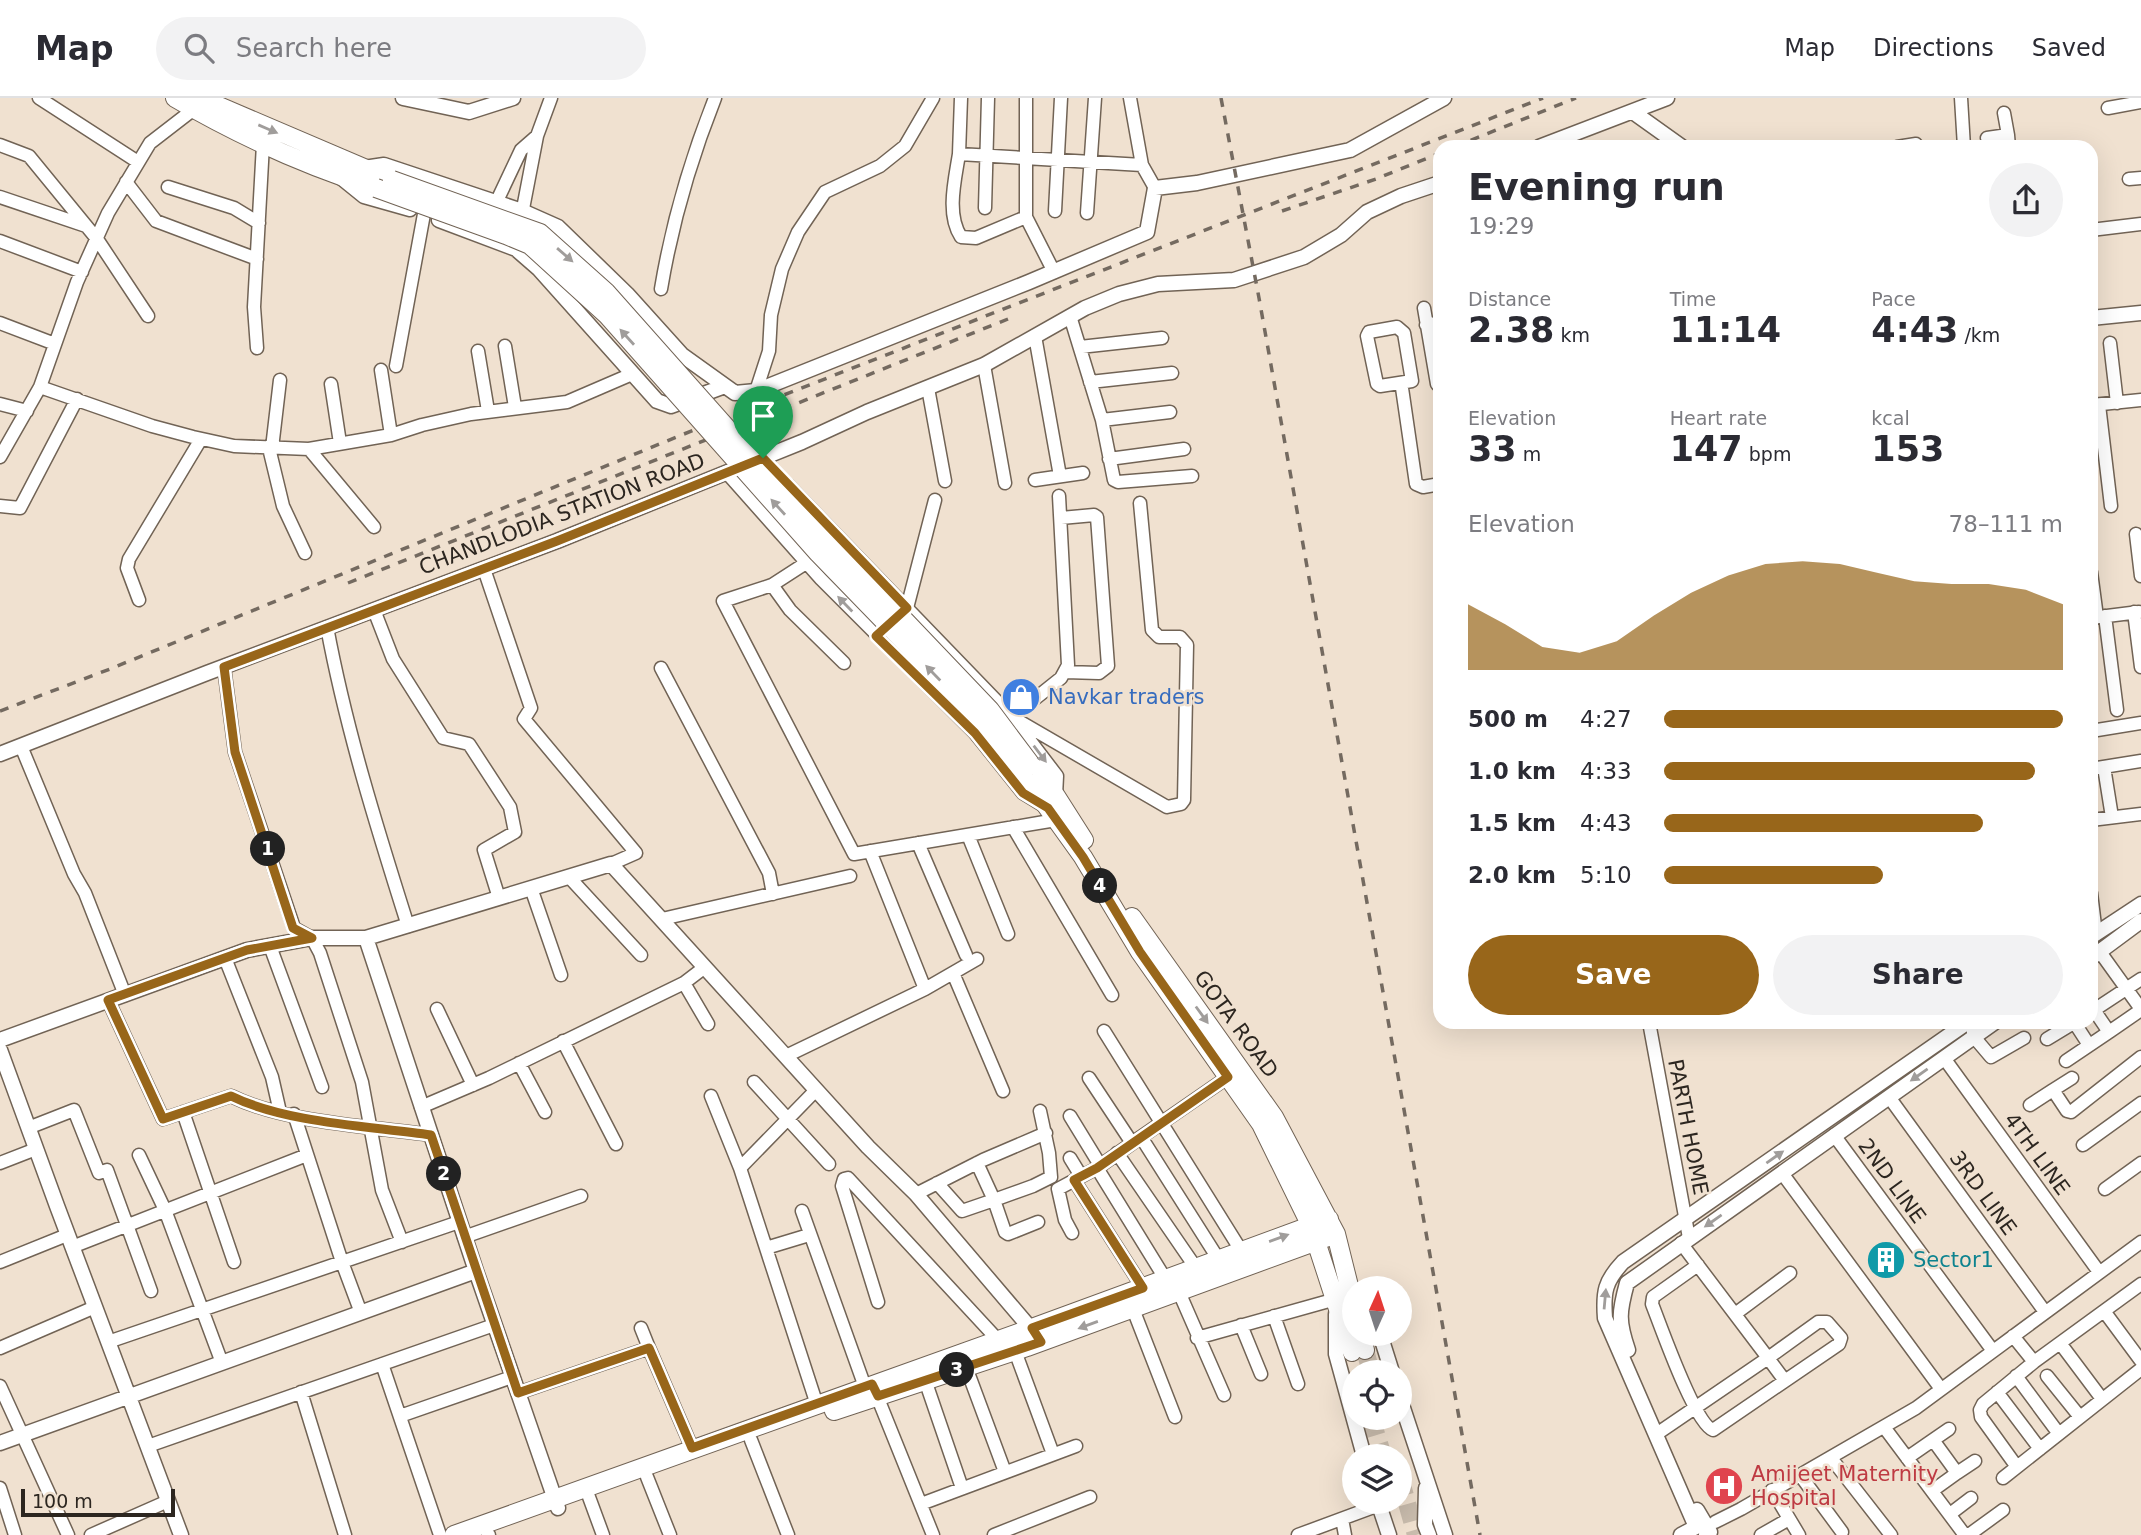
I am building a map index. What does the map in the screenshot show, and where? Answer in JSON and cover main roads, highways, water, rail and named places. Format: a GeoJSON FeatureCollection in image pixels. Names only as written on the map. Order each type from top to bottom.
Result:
{"type":"FeatureCollection","features":[{"type":"Feature","properties":{"kind":"main road"},"geometry":{"type":"LineString","coordinates":[[175,98],[203,102],[364,169],[384,184]]}},
{"type":"Feature","properties":{"kind":"main road"},"geometry":{"type":"LineString","coordinates":[[203,102],[263,144],[339,176],[384,184],[530,245],[607,314],[818,553],[1029,772],[1053,808]]}},
{"type":"Feature","properties":{"kind":"main road","name":"GOTA ROAD"},"geometry":{"type":"LineString","coordinates":[[1053,808],[1140,952],[1261,1124],[1342,1286]]}},
{"type":"Feature","properties":{"kind":"main road","name":"GOTA ROAD"},"geometry":{"type":"LineString","coordinates":[[1053,808],[1274,1117],[1332,1227],[1344,1276]]}},
{"type":"Feature","properties":{"kind":"main road"},"geometry":{"type":"LineString","coordinates":[[488,1535],[557,1503],[692,1448],[817,1405],[872,1389],[925,1380],[1015,1351],[1036,1335],[1143,1288],[1172,1286],[1332,1227]]}},
{"type":"Feature","properties":{"kind":"main road"},"geometry":{"type":"LineString","coordinates":[[454,1535],[557,1503],[589,1497],[751,1440],[998,1340],[1036,1335],[1133,1308],[1172,1286],[1196,1268],[1242,1252],[1314,1234]]}},
{"type":"Feature","properties":{"kind":"tunnel"},"geometry":{"type":"LineString","coordinates":[[1365,1350],[1368,1360]]}},
{"type":"Feature","properties":{"kind":"tunnel"},"geometry":{"type":"LineString","coordinates":[[1375,1430],[1379,1444]]}},
{"type":"Feature","properties":{"kind":"tunnel"},"geometry":{"type":"LineString","coordinates":[[1410,1514],[1416,1535]]}},
{"type":"Feature","properties":{"kind":"railway"},"geometry":{"type":"LineString","coordinates":[[1221,98],[1480,1535]]}},
{"type":"Feature","properties":{"kind":"railway"},"geometry":{"type":"LineString","coordinates":[[1436,140],[1543,98]]}},
{"type":"Feature","properties":{"kind":"railway"},"geometry":{"type":"LineString","coordinates":[[1471,140],[1576,98]]}},
{"type":"Feature","properties":{"kind":"railway"},"geometry":{"type":"LineString","coordinates":[[0,711],[110,669],[684,434],[1433,141]]}},
{"type":"Feature","properties":{"kind":"railway"},"geometry":{"type":"LineString","coordinates":[[1282,211],[1376,179],[1433,156]]}},
{"type":"Feature","properties":{"kind":"railway"},"geometry":{"type":"LineString","coordinates":[[348,583],[1008,319]]}},
{"type":"Feature","properties":{"kind":"place","name":"Navkar traders"},"geometry":{"type":"Point","coordinates":[1021,697]}},
{"type":"Feature","properties":{"kind":"place","name":"Sector1"},"geometry":{"type":"Point","coordinates":[1886,1260]}},
{"type":"Feature","properties":{"kind":"place","name":"Amijeet Maternity Hospital"},"geometry":{"type":"Point","coordinates":[1724,1486]}}]}
